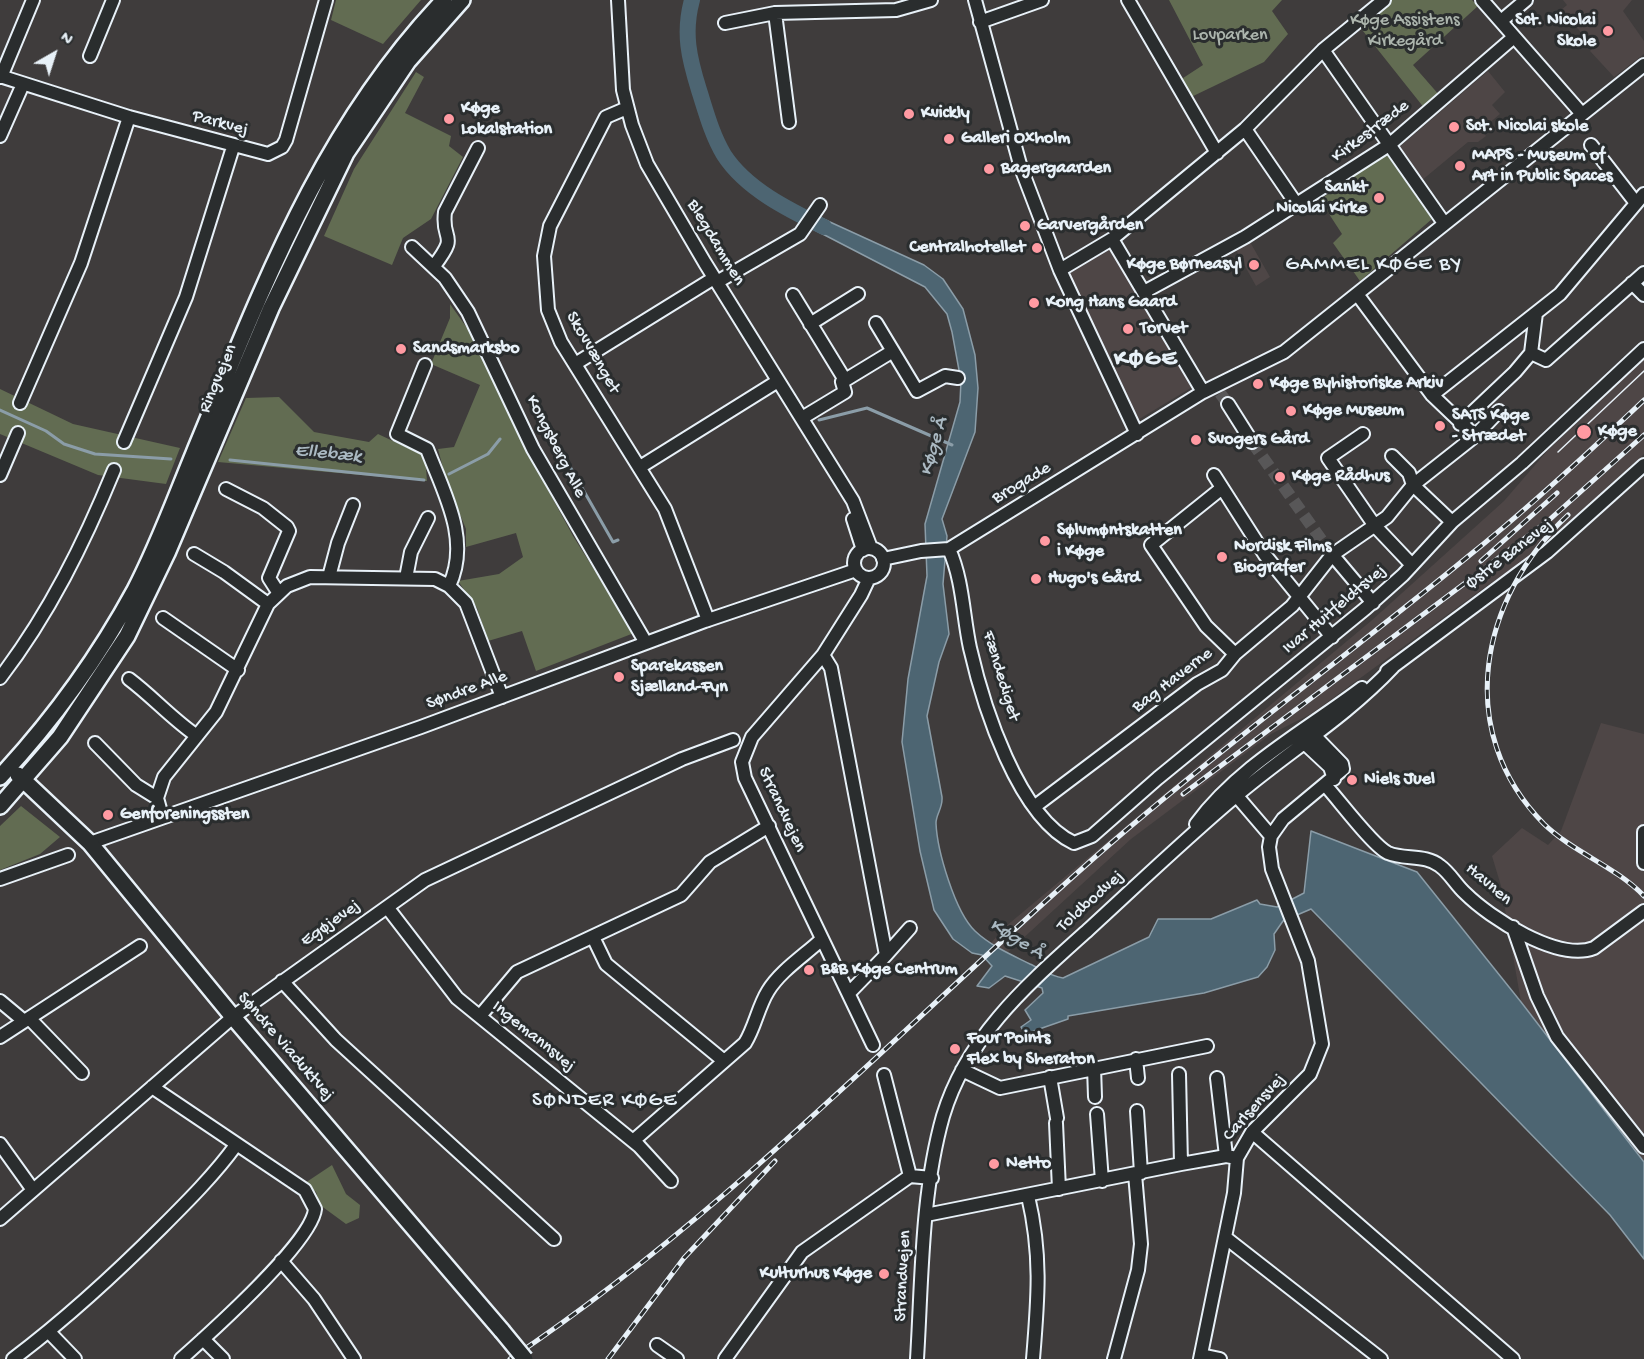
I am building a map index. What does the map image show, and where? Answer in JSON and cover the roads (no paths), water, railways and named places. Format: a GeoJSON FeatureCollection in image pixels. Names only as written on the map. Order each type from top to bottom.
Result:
{"type":"FeatureCollection","features":[{"type":"Feature","properties":{"kind":"main road","name":"Ringvejen"},"geometry":{"type":"LineString","coordinates":[[3,767],[66,699],[94,660],[136,588],[296,216],[333,146],[397,53],[444,0]]}},
{"type":"Feature","properties":{"kind":"main road","name":"Ringvejen"},"geometry":{"type":"LineString","coordinates":[[0,806],[24,780],[82,707],[127,636],[167,553],[271,308],[346,153],[408,61],[462,0]]}},
{"type":"Feature","properties":{"kind":"main road","name":"Søndre Viaduktvej"},"geometry":{"type":"LineString","coordinates":[[3,767],[24,780],[90,843],[233,1017],[525,1359]]}},
{"type":"Feature","properties":{"kind":"street"},"geometry":{"type":"LineString","coordinates":[[1,76],[33,0]]}},
{"type":"Feature","properties":{"kind":"street"},"geometry":{"type":"LineString","coordinates":[[90,56],[113,0]]}},
{"type":"Feature","properties":{"kind":"street","name":"Parkvej"},"geometry":{"type":"LineString","coordinates":[[1,76],[129,117],[233,147],[268,154],[282,147],[326,0]]}},
{"type":"Feature","properties":{"kind":"street","name":"Blegdammen"},"geometry":{"type":"LineString","coordinates":[[618,0],[619,51],[627,108],[650,169],[841,483],[867,549]]}},
{"type":"Feature","properties":{"kind":"street"},"geometry":{"type":"LineString","coordinates":[[725,23],[775,13],[896,10],[931,0]]}},
{"type":"Feature","properties":{"kind":"street"},"geometry":{"type":"LineString","coordinates":[[975,0],[1021,168],[1060,270],[1137,434],[1203,392],[1218,390],[1284,352],[1644,65]]}},
{"type":"Feature","properties":{"kind":"street"},"geometry":{"type":"LineString","coordinates":[[980,22],[1042,0]]}},
{"type":"Feature","properties":{"kind":"street"},"geometry":{"type":"LineString","coordinates":[[1128,0],[1217,153]]}},
{"type":"Feature","properties":{"kind":"street"},"geometry":{"type":"LineString","coordinates":[[1060,270],[1112,239],[1217,153],[1245,129],[1323,50],[1384,0]]}},
{"type":"Feature","properties":{"kind":"street"},"geometry":{"type":"LineString","coordinates":[[1482,0],[1582,114]]}},
{"type":"Feature","properties":{"kind":"street"},"geometry":{"type":"LineString","coordinates":[[1501,21],[1526,0]]}},
{"type":"Feature","properties":{"kind":"street"},"geometry":{"type":"LineString","coordinates":[[775,13],[789,122]]}},
{"type":"Feature","properties":{"kind":"street","name":"Kirkestræde"},"geometry":{"type":"LineString","coordinates":[[1149,289],[1245,237],[1389,145],[1514,37]]}},
{"type":"Feature","properties":{"kind":"street"},"geometry":{"type":"LineString","coordinates":[[1323,50],[1444,223]]}},
{"type":"Feature","properties":{"kind":"street"},"geometry":{"type":"LineString","coordinates":[[0,136],[23,84]]}},
{"type":"Feature","properties":{"kind":"street","name":"Skovvænget"},"geometry":{"type":"LineString","coordinates":[[627,108],[606,117],[550,226],[546,240],[548,310],[552,326],[640,467],[672,523],[708,620]]}},
{"type":"Feature","properties":{"kind":"street"},"geometry":{"type":"LineString","coordinates":[[20,403],[81,263],[129,117]]}},
{"type":"Feature","properties":{"kind":"street"},"geometry":{"type":"LineString","coordinates":[[1245,129],[1297,205]]}},
{"type":"Feature","properties":{"kind":"street"},"geometry":{"type":"LineString","coordinates":[[1432,395],[1560,294],[1640,198],[1591,145]]}},
{"type":"Feature","properties":{"kind":"street"},"geometry":{"type":"LineString","coordinates":[[124,442],[186,297],[233,147]]}},
{"type":"Feature","properties":{"kind":"street"},"geometry":{"type":"LineString","coordinates":[[434,266],[448,248],[450,239],[444,221],[445,212],[478,148]]}},
{"type":"Feature","properties":{"kind":"street"},"geometry":{"type":"LineString","coordinates":[[575,364],[804,230],[820,205]]}},
{"type":"Feature","properties":{"kind":"street"},"geometry":{"type":"LineString","coordinates":[[1112,239],[1149,289],[1203,392]]}},
{"type":"Feature","properties":{"kind":"street","name":"Kongsberg Alle"},"geometry":{"type":"LineString","coordinates":[[412,247],[434,266],[468,312],[538,458],[646,643]]}},
{"type":"Feature","properties":{"kind":"street"},"geometry":{"type":"LineString","coordinates":[[1530,353],[1546,360],[1644,273]]}},
{"type":"Feature","properties":{"kind":"street"},"geometry":{"type":"LineString","coordinates":[[1632,283],[1644,295]]}},
{"type":"Feature","properties":{"kind":"street"},"geometry":{"type":"LineString","coordinates":[[810,324],[858,294]]}},
{"type":"Feature","properties":{"kind":"street"},"geometry":{"type":"LineString","coordinates":[[1357,294],[1432,395],[1474,436]]}},
{"type":"Feature","properties":{"kind":"street"},"geometry":{"type":"LineString","coordinates":[[793,295],[845,380]]}},
{"type":"Feature","properties":{"kind":"street"},"geometry":{"type":"LineString","coordinates":[[1458,422],[1515,372],[1530,353],[1536,313]]}},
{"type":"Feature","properties":{"kind":"street"},"geometry":{"type":"LineString","coordinates":[[876,323],[917,391],[945,376],[958,378]]}},
{"type":"Feature","properties":{"kind":"street","name":"Ivar Huitfeldtsvej"},"geometry":{"type":"LineString","coordinates":[[1034,807],[1069,841],[1074,843],[1092,836],[1158,778],[1373,603],[1452,522],[1522,463],[1644,349]]}},
{"type":"Feature","properties":{"kind":"street"},"geometry":{"type":"LineString","coordinates":[[802,418],[845,392],[842,382],[893,351]]}},
{"type":"Feature","properties":{"kind":"street"},"geometry":{"type":"LineString","coordinates":[[425,364],[397,434],[428,449],[446,497],[459,545],[458,563],[449,586]]}},
{"type":"Feature","properties":{"kind":"street"},"geometry":{"type":"LineString","coordinates":[[640,467],[778,381]]}},
{"type":"Feature","properties":{"kind":"street"},"geometry":{"type":"LineString","coordinates":[[1235,654],[1260,635],[1299,596],[1331,554],[1387,517],[1413,485],[1474,436],[1498,412],[1485,400]]}},
{"type":"Feature","properties":{"kind":"street"},"geometry":{"type":"LineString","coordinates":[[1228,404],[1252,442]]}},
{"type":"Feature","properties":{"kind":"street"},"geometry":{"type":"LineString","coordinates":[[0,475],[18,433]]}},
{"type":"Feature","properties":{"kind":"street","name":"Brogade"},"geometry":{"type":"LineString","coordinates":[[883,559],[923,551],[949,549],[1137,434]]}},
{"type":"Feature","properties":{"kind":"street"},"geometry":{"type":"LineString","coordinates":[[1364,434],[1328,458],[1374,526],[1412,565]]}},
{"type":"Feature","properties":{"kind":"street"},"geometry":{"type":"LineString","coordinates":[[1392,456],[1409,473],[1413,485],[1452,522]]}},
{"type":"Feature","properties":{"kind":"street","name":"Østre Banevej"},"geometry":{"type":"LineString","coordinates":[[1306,735],[1371,690],[1393,667],[1547,552],[1644,465]]}},
{"type":"Feature","properties":{"kind":"street"},"geometry":{"type":"LineString","coordinates":[[0,678],[57,591],[114,470]]}},
{"type":"Feature","properties":{"kind":"street"},"geometry":{"type":"LineString","coordinates":[[1214,476],[1265,555],[1332,637]]}},
{"type":"Feature","properties":{"kind":"street","name":"Bag Haverne"},"geometry":{"type":"LineString","coordinates":[[1034,807],[1197,684],[1222,670],[1235,654],[1206,626],[1151,545],[1222,488]]}},
{"type":"Feature","properties":{"kind":"street"},"geometry":{"type":"LineString","coordinates":[[226,489],[263,508],[287,527],[289,531],[269,578],[278,592]]}},
{"type":"Feature","properties":{"kind":"street"},"geometry":{"type":"LineString","coordinates":[[329,577],[338,543],[353,505]]}},
{"type":"Feature","properties":{"kind":"street"},"geometry":{"type":"LineString","coordinates":[[406,578],[411,552],[428,518]]}},
{"type":"Feature","properties":{"kind":"street"},"geometry":{"type":"LineString","coordinates":[[867,549],[879,552],[883,559],[881,572],[869,578],[856,570],[856,556],[867,549]]}},
{"type":"Feature","properties":{"kind":"street","name":"Fændediget"},"geometry":{"type":"LineString","coordinates":[[949,549],[980,683],[1011,764],[1034,807]]}},
{"type":"Feature","properties":{"kind":"street"},"geometry":{"type":"LineString","coordinates":[[194,554],[224,572],[268,604]]}},
{"type":"Feature","properties":{"kind":"street"},"geometry":{"type":"LineString","coordinates":[[1331,554],[1373,603]]}},
{"type":"Feature","properties":{"kind":"street","name":"Søndre Alle"},"geometry":{"type":"LineString","coordinates":[[90,843],[502,697],[708,620],[856,570]]}},
{"type":"Feature","properties":{"kind":"street"},"geometry":{"type":"LineString","coordinates":[[162,816],[157,798],[164,777],[216,712],[268,604],[278,592],[304,579],[423,577],[449,586],[461,596],[473,616],[502,697]]}},
{"type":"Feature","properties":{"kind":"street","name":"Strandvejen"},"geometry":{"type":"LineString","coordinates":[[869,578],[858,600],[823,655],[752,737],[744,751],[742,768],[873,1045]]}},
{"type":"Feature","properties":{"kind":"street"},"geometry":{"type":"LineString","coordinates":[[163,618],[238,670]]}},
{"type":"Feature","properties":{"kind":"street"},"geometry":{"type":"LineString","coordinates":[[823,655],[831,668],[886,955]]}},
{"type":"Feature","properties":{"kind":"street"},"geometry":{"type":"LineString","coordinates":[[129,679],[197,736]]}},
{"type":"Feature","properties":{"kind":"street","name":"Havnen"},"geometry":{"type":"LineString","coordinates":[[1306,735],[1334,772],[1330,782],[1385,852],[1402,858],[1434,862],[1472,900],[1513,927],[1572,952],[1585,951],[1594,948],[1644,911]]}},
{"type":"Feature","properties":{"kind":"street","name":"Toldbodvej"},"geometry":{"type":"LineString","coordinates":[[932,1178],[943,1115],[962,1070],[992,1023],[1026,986],[1183,842],[1306,735]]}},
{"type":"Feature","properties":{"kind":"street","name":"Toldbodvej"},"geometry":{"type":"LineString","coordinates":[[1183,842],[1214,801],[1252,767],[1306,735]]}},
{"type":"Feature","properties":{"kind":"street","name":"Egøjevej"},"geometry":{"type":"LineString","coordinates":[[0,1219],[233,1017],[434,875],[682,759],[733,740]]}},
{"type":"Feature","properties":{"kind":"street"},"geometry":{"type":"LineString","coordinates":[[95,743],[136,785],[157,798]]}},
{"type":"Feature","properties":{"kind":"street"},"geometry":{"type":"LineString","coordinates":[[1236,795],[1271,836],[1283,819],[1330,782]]}},
{"type":"Feature","properties":{"kind":"street"},"geometry":{"type":"LineString","coordinates":[[480,1016],[517,972],[681,896],[710,862],[769,826]]}},
{"type":"Feature","properties":{"kind":"street"},"geometry":{"type":"LineString","coordinates":[[1644,832],[1644,863]]}},
{"type":"Feature","properties":{"kind":"street","name":"Carlsensvej"},"geometry":{"type":"LineString","coordinates":[[926,1215],[1181,1164],[1231,1157],[1252,1132],[1310,1074],[1322,1044],[1308,961],[1281,898],[1272,869],[1269,847],[1271,836]]}},
{"type":"Feature","properties":{"kind":"street"},"geometry":{"type":"LineString","coordinates":[[0,879],[68,855]]}},
{"type":"Feature","properties":{"kind":"street","name":"Ingemannsvej"},"geometry":{"type":"LineString","coordinates":[[387,907],[458,998],[633,1141],[671,1181]]}},
{"type":"Feature","properties":{"kind":"street"},"geometry":{"type":"LineString","coordinates":[[1513,927],[1537,996],[1557,1037],[1644,1146]]}},
{"type":"Feature","properties":{"kind":"street"},"geometry":{"type":"LineString","coordinates":[[849,993],[910,928]]}},
{"type":"Feature","properties":{"kind":"street"},"geometry":{"type":"LineString","coordinates":[[593,937],[606,964],[724,1061]]}},
{"type":"Feature","properties":{"kind":"street"},"geometry":{"type":"LineString","coordinates":[[633,1141],[745,1043],[755,1028],[765,994],[822,939]]}},
{"type":"Feature","properties":{"kind":"street"},"geometry":{"type":"LineString","coordinates":[[0,1037],[140,946]]}},
{"type":"Feature","properties":{"kind":"street"},"geometry":{"type":"LineString","coordinates":[[282,981],[336,1040],[554,1239]]}},
{"type":"Feature","properties":{"kind":"street"},"geometry":{"type":"LineString","coordinates":[[0,1001],[27,1020],[82,1073]]}},
{"type":"Feature","properties":{"kind":"street"},"geometry":{"type":"LineString","coordinates":[[962,1070],[999,1088],[1207,1046]]}},
{"type":"Feature","properties":{"kind":"street"},"geometry":{"type":"LineString","coordinates":[[1177,1052],[1181,1164]]}},
{"type":"Feature","properties":{"kind":"street"},"geometry":{"type":"LineString","coordinates":[[1136,1059],[1138,1078]]}},
{"type":"Feature","properties":{"kind":"street"},"geometry":{"type":"LineString","coordinates":[[1094,1067],[1095,1097]]}},
{"type":"Feature","properties":{"kind":"street"},"geometry":{"type":"LineString","coordinates":[[884,1075],[910,1176]]}},
{"type":"Feature","properties":{"kind":"street"},"geometry":{"type":"LineString","coordinates":[[1050,1077],[1057,1121],[1059,1189]]}},
{"type":"Feature","properties":{"kind":"street"},"geometry":{"type":"LineString","coordinates":[[1217,1078],[1231,1157],[1226,1238],[1200,1357],[1220,1359]]}},
{"type":"Feature","properties":{"kind":"street"},"geometry":{"type":"LineString","coordinates":[[152,1087],[305,1190],[314,1203],[312,1221],[281,1261],[181,1359]]}},
{"type":"Feature","properties":{"kind":"street"},"geometry":{"type":"LineString","coordinates":[[1114,1359],[1138,1270],[1141,1244],[1137,1111]]}},
{"type":"Feature","properties":{"kind":"street"},"geometry":{"type":"LineString","coordinates":[[1097,1114],[1102,1181]]}},
{"type":"Feature","properties":{"kind":"street"},"geometry":{"type":"LineString","coordinates":[[1252,1132],[1513,1359]]}},
{"type":"Feature","properties":{"kind":"street"},"geometry":{"type":"LineString","coordinates":[[0,1144],[33,1190]]}},
{"type":"Feature","properties":{"kind":"street"},"geometry":{"type":"LineString","coordinates":[[14,1359],[49,1332],[166,1222],[236,1145]]}},
{"type":"Feature","properties":{"kind":"street"},"geometry":{"type":"LineString","coordinates":[[725,1359],[802,1252],[910,1176],[932,1178]]}},
{"type":"Feature","properties":{"kind":"street","name":"Strandvejen"},"geometry":{"type":"LineString","coordinates":[[917,1359],[926,1215],[932,1178]]}},
{"type":"Feature","properties":{"kind":"street"},"geometry":{"type":"LineString","coordinates":[[1028,1196],[1038,1240],[1039,1269],[1033,1359]]}},
{"type":"Feature","properties":{"kind":"street"},"geometry":{"type":"LineString","coordinates":[[1226,1238],[1381,1359]]}},
{"type":"Feature","properties":{"kind":"street"},"geometry":{"type":"LineString","coordinates":[[281,1261],[314,1299],[354,1359]]}},
{"type":"Feature","properties":{"kind":"street"},"geometry":{"type":"LineString","coordinates":[[49,1332],[75,1359]]}},
{"type":"Feature","properties":{"kind":"street"},"geometry":{"type":"LineString","coordinates":[[203,1339],[223,1359]]}},
{"type":"Feature","properties":{"kind":"street"},"geometry":{"type":"LineString","coordinates":[[657,1345],[677,1359]]}},
{"type":"Feature","properties":{"kind":"water"},"geometry":{"type":"Polygon","coordinates":[[[819,217],[924,265],[943,279],[963,309],[975,355],[978,388],[975,432],[942,519],[947,536],[943,584],[949,634],[939,662],[927,716],[942,797],[936,823],[940,849],[954,896],[975,931],[1008,953],[1054,976],[1063,978],[1149,937],[1158,919],[1211,919],[1257,900],[1260,904],[1277,907],[1304,893],[1311,831],[1417,872],[1644,1162],[1644,1259],[1610,1215],[1311,909],[1283,921],[1274,934],[1275,950],[1267,967],[1258,977],[1204,993],[1068,1016],[1068,1019],[1025,1034],[1021,1027],[1031,1020],[1025,1010],[1043,993],[1042,988],[1005,976],[989,988],[977,986],[992,966],[982,955],[972,953],[953,939],[934,910],[920,851],[902,742],[908,679],[927,576],[925,524],[960,402],[961,381],[952,332],[947,314],[925,287],[811,228],[819,217]]]}},
{"type":"Feature","properties":{"kind":"waterway","name":"Køge Å"},"geometry":{"type":"LineString","coordinates":[[692,0],[688,23],[690,56],[710,123],[724,155],[733,167],[756,188],[783,206],[824,227]]}},
{"type":"Feature","properties":{"kind":"waterway","name":"Ellebæk"},"geometry":{"type":"LineString","coordinates":[[819,420],[867,408],[952,445]]}},
{"type":"Feature","properties":{"kind":"waterway","name":"Ellebæk"},"geometry":{"type":"LineString","coordinates":[[0,410],[46,431],[64,444],[95,454],[171,459]]}},
{"type":"Feature","properties":{"kind":"waterway","name":"Ellebæk"},"geometry":{"type":"LineString","coordinates":[[540,425],[549,430],[613,542],[618,540]]}},
{"type":"Feature","properties":{"kind":"waterway","name":"Ellebæk"},"geometry":{"type":"LineString","coordinates":[[449,474],[488,454],[500,439]]}},
{"type":"Feature","properties":{"kind":"waterway","name":"Ellebæk"},"geometry":{"type":"LineString","coordinates":[[230,460],[424,480]]}},
{"type":"Feature","properties":{"kind":"tunnel"},"geometry":{"type":"LineString","coordinates":[[1220,393],[1228,404]]}},
{"type":"Feature","properties":{"kind":"tunnel"},"geometry":{"type":"LineString","coordinates":[[1252,442],[1330,552]]}},
{"type":"Feature","properties":{"kind":"tram line"},"geometry":{"type":"LineString","coordinates":[[1558,452],[1644,371]]}},
{"type":"Feature","properties":{"kind":"railway"},"geometry":{"type":"LineString","coordinates":[[510,1359],[591,1302],[669,1241],[818,1111],[1110,844],[1199,770],[1493,536],[1559,479],[1644,400]]}},
{"type":"Feature","properties":{"kind":"railway"},"geometry":{"type":"LineString","coordinates":[[1183,794],[1548,521],[1644,435]]}},
{"type":"Feature","properties":{"kind":"railway"},"geometry":{"type":"LineString","coordinates":[[1481,561],[1557,493]]}},
{"type":"Feature","properties":{"kind":"railway"},"geometry":{"type":"LineString","coordinates":[[1568,515],[1538,548],[1514,585],[1497,625],[1488,666],[1488,708],[1497,749],[1515,788],[1544,824],[1568,843],[1633,885],[1644,896]]}},
{"type":"Feature","properties":{"kind":"railway"},"geometry":{"type":"LineString","coordinates":[[608,1359],[684,1258],[775,1161]]}},
{"type":"Feature","properties":{"kind":"place","name":"Sct. Nicolai Skole"},"geometry":{"type":"Point","coordinates":[1608,31]}},
{"type":"Feature","properties":{"kind":"place","name":"Kvickly"},"geometry":{"type":"Point","coordinates":[909,114]}},
{"type":"Feature","properties":{"kind":"place","name":"Køge Lokalstation"},"geometry":{"type":"Point","coordinates":[449,119]}},
{"type":"Feature","properties":{"kind":"place","name":"Sct. Nicolai skole"},"geometry":{"type":"Point","coordinates":[1454,127]}},
{"type":"Feature","properties":{"kind":"place","name":"Galleri Oxholm"},"geometry":{"type":"Point","coordinates":[949,139]}},
{"type":"Feature","properties":{"kind":"place","name":"MAPS - Museum of Art in Public Spaces"},"geometry":{"type":"Point","coordinates":[1460,166]}},
{"type":"Feature","properties":{"kind":"place","name":"Bagergaarden"},"geometry":{"type":"Point","coordinates":[989,169]}},
{"type":"Feature","properties":{"kind":"place","name":"Sankt Nicolai Kirke"},"geometry":{"type":"Point","coordinates":[1379,198]}},
{"type":"Feature","properties":{"kind":"place","name":"Garvergården"},"geometry":{"type":"Point","coordinates":[1025,226]}},
{"type":"Feature","properties":{"kind":"place","name":"Centralhotellet"},"geometry":{"type":"Point","coordinates":[1037,248]}},
{"type":"Feature","properties":{"kind":"place","name":"Køge Børneasyl"},"geometry":{"type":"Point","coordinates":[1254,265]}},
{"type":"Feature","properties":{"kind":"place","name":"Kong Hans Gaard"},"geometry":{"type":"Point","coordinates":[1034,303]}},
{"type":"Feature","properties":{"kind":"place","name":"Torvet"},"geometry":{"type":"Point","coordinates":[1128,329]}},
{"type":"Feature","properties":{"kind":"place","name":"Sandsmarksbo"},"geometry":{"type":"Point","coordinates":[401,349]}},
{"type":"Feature","properties":{"kind":"place","name":"Køge Byhistoriske Arkiv"},"geometry":{"type":"Point","coordinates":[1258,384]}},
{"type":"Feature","properties":{"kind":"place","name":"Køge Museum"},"geometry":{"type":"Point","coordinates":[1291,411]}},
{"type":"Feature","properties":{"kind":"place","name":"SATS Køge - Strædet"},"geometry":{"type":"Point","coordinates":[1440,426]}},
{"type":"Feature","properties":{"kind":"place","name":"Køge"},"geometry":{"type":"Point","coordinates":[1584,432]}},
{"type":"Feature","properties":{"kind":"place","name":"Svogers Gård"},"geometry":{"type":"Point","coordinates":[1196,440]}},
{"type":"Feature","properties":{"kind":"place","name":"Køge Rådhus"},"geometry":{"type":"Point","coordinates":[1280,477]}},
{"type":"Feature","properties":{"kind":"place","name":"Sølvmøntskatten i Køge"},"geometry":{"type":"Point","coordinates":[1045,541]}},
{"type":"Feature","properties":{"kind":"place","name":"Nordisk Films Biografer"},"geometry":{"type":"Point","coordinates":[1222,557]}},
{"type":"Feature","properties":{"kind":"place","name":"Hugo's Gård"},"geometry":{"type":"Point","coordinates":[1036,579]}},
{"type":"Feature","properties":{"kind":"place","name":"Sparekassen Sjælland-Fyn"},"geometry":{"type":"Point","coordinates":[619,677]}},
{"type":"Feature","properties":{"kind":"place","name":"Niels Juel"},"geometry":{"type":"Point","coordinates":[1352,780]}},
{"type":"Feature","properties":{"kind":"place","name":"Genforeningssten"},"geometry":{"type":"Point","coordinates":[108,815]}},
{"type":"Feature","properties":{"kind":"place","name":"B&B Køge Centrum"},"geometry":{"type":"Point","coordinates":[809,970]}},
{"type":"Feature","properties":{"kind":"place","name":"Four Points Flex by Sheraton"},"geometry":{"type":"Point","coordinates":[955,1049]}},
{"type":"Feature","properties":{"kind":"place","name":"Netto"},"geometry":{"type":"Point","coordinates":[994,1164]}},
{"type":"Feature","properties":{"kind":"place","name":"Kulturhus Køge"},"geometry":{"type":"Point","coordinates":[884,1274]}},
{"type":"Feature","properties":{"kind":"district","name":"GAMMEL KØGE BY"},"geometry":{"type":"Point","coordinates":[1374,266]}},
{"type":"Feature","properties":{"kind":"district","name":"KØGE"},"geometry":{"type":"Point","coordinates":[1146,360]}},
{"type":"Feature","properties":{"kind":"district","name":"SØNDER KØGE"},"geometry":{"type":"Point","coordinates":[605,1102]}},
{"type":"Feature","properties":{"kind":"park label","name":"Køge Assistens Kirkegård"},"geometry":{"type":"Point","coordinates":[1405,31]}},
{"type":"Feature","properties":{"kind":"park label","name":"Lovparken"},"geometry":{"type":"Point","coordinates":[1230,36]}}]}
